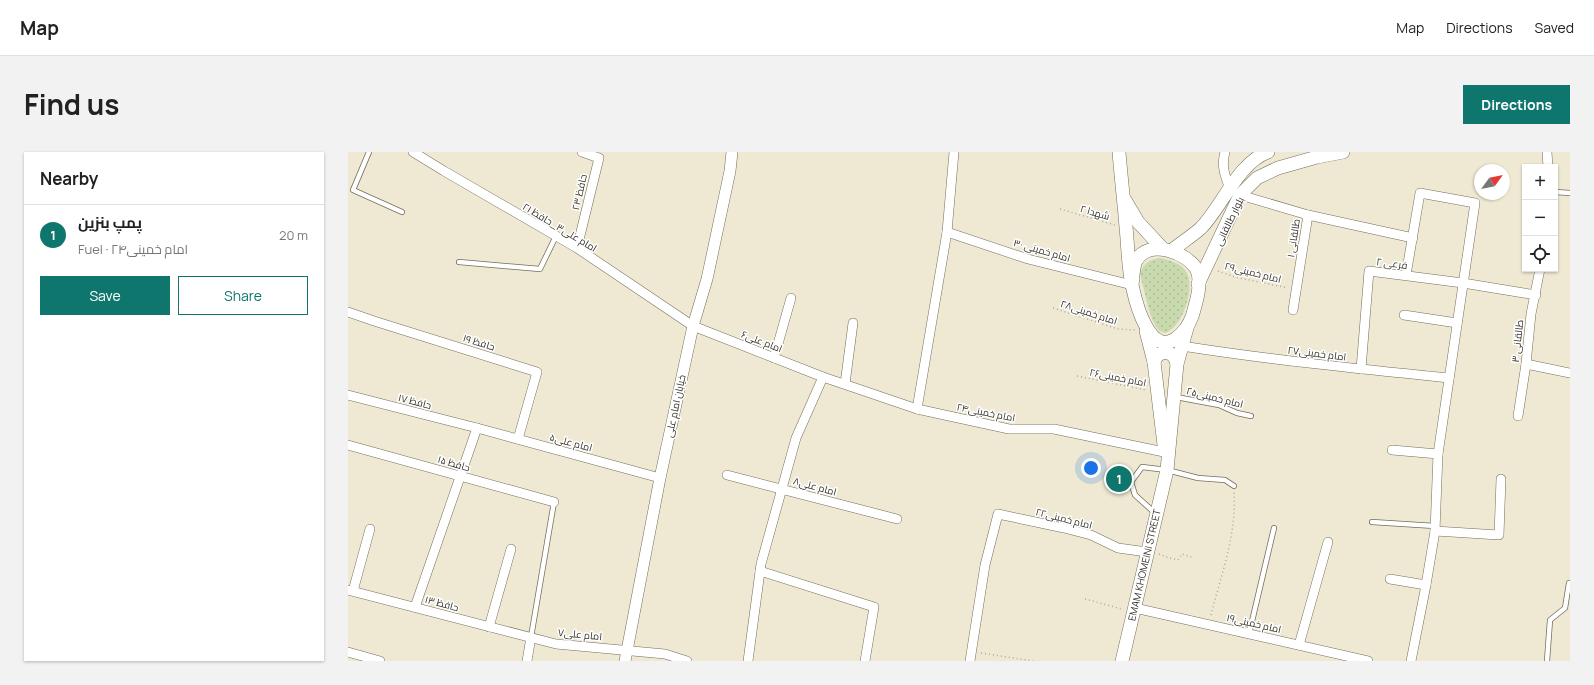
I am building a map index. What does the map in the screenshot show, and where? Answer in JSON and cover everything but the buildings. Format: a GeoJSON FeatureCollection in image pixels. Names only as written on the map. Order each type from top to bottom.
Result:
{"type":"FeatureCollection","features":[{"type":"Feature","properties":{"kind":"main road"},"geometry":{"type":"LineString","coordinates":[[1119,152],[1122,196],[1132,285],[1144,326],[1149,333],[1156,340],[1165,342],[1173,340],[1188,326],[1193,313],[1197,298],[1198,272],[1191,262],[1167,250],[1138,222],[1122,196]]}},
{"type":"Feature","properties":{"kind":"main road","name":"بلوار طالقانی"},"geometry":{"type":"LineString","coordinates":[[1198,284],[1235,192],[1257,178],[1278,168],[1317,157],[1343,152]]}},
{"type":"Feature","properties":{"kind":"main road"},"geometry":{"type":"LineString","coordinates":[[1132,285],[1135,262],[1140,256],[1149,251],[1167,250],[1200,228],[1235,192],[1238,177],[1253,161],[1264,153]]}},
{"type":"Feature","properties":{"kind":"main road","name":"EMAM KHOMEINI STREET"},"geometry":{"type":"LineString","coordinates":[[1144,326],[1154,362],[1166,470]]}},
{"type":"Feature","properties":{"kind":"main road","name":"EMAM KHOMEINI STREET"},"geometry":{"type":"LineString","coordinates":[[1122,661],[1166,470],[1177,364],[1188,326]]}},
{"type":"Feature","properties":{"kind":"main road"},"geometry":{"type":"LineString","coordinates":[[1154,362],[1159,354],[1164,352],[1173,355],[1177,364]]}},
{"type":"Feature","properties":{"kind":"street","name":"امام علی۳_حافظ ۲۱"},"geometry":{"type":"LineString","coordinates":[[414,152],[577,248],[692,326]]}},
{"type":"Feature","properties":{"kind":"street","name":"حافظ ۲۳"},"geometry":{"type":"LineString","coordinates":[[577,248],[599,155],[582,152]]}},
{"type":"Feature","properties":{"kind":"street","name":"خیابان امام علی"},"geometry":{"type":"LineString","coordinates":[[626,656],[660,478],[692,326],[707,279],[730,171],[732,152]]}},
{"type":"Feature","properties":{"kind":"street"},"geometry":{"type":"LineString","coordinates":[[917,409],[947,232],[954,152]]}},
{"type":"Feature","properties":{"kind":"street"},"geometry":{"type":"LineString","coordinates":[[1225,152],[1223,158],[1223,172],[1235,192]]}},
{"type":"Feature","properties":{"kind":"street"},"geometry":{"type":"LineString","coordinates":[[1547,152],[1548,164]]}},
{"type":"Feature","properties":{"kind":"street","name":"طالقانی ۱"},"geometry":{"type":"LineString","coordinates":[[1235,192],[1308,215],[1293,310]]}},
{"type":"Feature","properties":{"kind":"street"},"geometry":{"type":"LineString","coordinates":[[1406,275],[1420,193],[1475,203],[1438,454],[1435,529],[1411,661]]}},
{"type":"Feature","properties":{"kind":"street"},"geometry":{"type":"LineString","coordinates":[[1308,215],[1413,238]]}},
{"type":"Feature","properties":{"kind":"street","name":"امام خمینی ۳۰"},"geometry":{"type":"LineString","coordinates":[[947,232],[1028,259],[1132,285]]}},
{"type":"Feature","properties":{"kind":"street","name":"فرعی ۲"},"geometry":{"type":"LineString","coordinates":[[1361,369],[1369,271],[1463,283],[1536,295]]}},
{"type":"Feature","properties":{"kind":"street","name":"طالقانی ۳"},"geometry":{"type":"LineString","coordinates":[[1518,416],[1532,314],[1540,272]]}},
{"type":"Feature","properties":{"kind":"street"},"geometry":{"type":"LineString","coordinates":[[774,358],[791,298]]}},
{"type":"Feature","properties":{"kind":"street","name":"حافظ ۱۹"},"geometry":{"type":"LineString","coordinates":[[348,312],[374,322],[537,372],[518,439]]}},
{"type":"Feature","properties":{"kind":"street"},"geometry":{"type":"LineString","coordinates":[[1404,315],[1457,323]]}},
{"type":"Feature","properties":{"kind":"street"},"geometry":{"type":"LineString","coordinates":[[845,384],[853,323]]}},
{"type":"Feature","properties":{"kind":"street","name":"امام علی۶"},"geometry":{"type":"LineString","coordinates":[[692,326],[823,376]]}},
{"type":"Feature","properties":{"kind":"street","name":"امام خمینی۲۷"},"geometry":{"type":"LineString","coordinates":[[1182,346],[1244,356],[1449,378]]}},
{"type":"Feature","properties":{"kind":"street"},"geometry":{"type":"LineString","coordinates":[[1526,364],[1570,373]]}},
{"type":"Feature","properties":{"kind":"street"},"geometry":{"type":"LineString","coordinates":[[748,661],[760,571],[796,438],[823,376]]}},
{"type":"Feature","properties":{"kind":"street","name":"امام خمینی۲۴"},"geometry":{"type":"LineString","coordinates":[[823,376],[917,409],[1009,429],[1054,429],[1164,452]]}},
{"type":"Feature","properties":{"kind":"street","name":"حافظ ۱۷"},"geometry":{"type":"LineString","coordinates":[[348,395],[477,428]]}},
{"type":"Feature","properties":{"kind":"street"},"geometry":{"type":"LineString","coordinates":[[415,607],[477,428]]}},
{"type":"Feature","properties":{"kind":"street","name":"امام علی۵"},"geometry":{"type":"LineString","coordinates":[[477,428],[660,478]]}},
{"type":"Feature","properties":{"kind":"street","name":"حافظ ۱۵"},"geometry":{"type":"LineString","coordinates":[[348,445],[554,502]]}},
{"type":"Feature","properties":{"kind":"street"},"geometry":{"type":"LineString","coordinates":[[1392,450],[1438,454]]}},
{"type":"Feature","properties":{"kind":"street","name":"امام علی۸"},"geometry":{"type":"LineString","coordinates":[[727,475],[897,519]]}},
{"type":"Feature","properties":{"kind":"street"},"geometry":{"type":"LineString","coordinates":[[1435,529],[1499,535],[1501,479]]}},
{"type":"Feature","properties":{"kind":"street","name":"امام خمینی۲۲"},"geometry":{"type":"LineString","coordinates":[[970,656],[984,565],[998,514],[1084,533],[1118,548],[1148,550]]}},
{"type":"Feature","properties":{"kind":"street"},"geometry":{"type":"LineString","coordinates":[[351,590],[370,529]]}},
{"type":"Feature","properties":{"kind":"street"},"geometry":{"type":"LineString","coordinates":[[1299,645],[1328,542]]}},
{"type":"Feature","properties":{"kind":"street"},"geometry":{"type":"LineString","coordinates":[[489,627],[511,549]]}},
{"type":"Feature","properties":{"kind":"street"},"geometry":{"type":"LineString","coordinates":[[760,571],[874,607],[865,661]]}},
{"type":"Feature","properties":{"kind":"street"},"geometry":{"type":"LineString","coordinates":[[1390,579],[1426,585]]}},
{"type":"Feature","properties":{"kind":"street","name":"حافظ ۱۳"},"geometry":{"type":"LineString","coordinates":[[351,590],[531,637]]}},
{"type":"Feature","properties":{"kind":"street","name":"امام خمینی۱۹"},"geometry":{"type":"LineString","coordinates":[[1134,610],[1208,624],[1299,645],[1337,657],[1368,661]]}},
{"type":"Feature","properties":{"kind":"street"},"geometry":{"type":"LineString","coordinates":[[527,661],[531,637]]}},
{"type":"Feature","properties":{"kind":"street","name":"امام علی۷"},"geometry":{"type":"LineString","coordinates":[[531,637],[556,644],[626,656],[665,654],[687,661]]}},
{"type":"Feature","properties":{"kind":"street"},"geometry":{"type":"LineString","coordinates":[[348,652],[380,661]]}},
{"type":"Feature","properties":{"kind":"lane"},"geometry":{"type":"LineString","coordinates":[[369,152],[353,190],[402,212]]}},
{"type":"Feature","properties":{"kind":"lane"},"geometry":{"type":"LineString","coordinates":[[1558,192],[1570,193]]}},
{"type":"Feature","properties":{"kind":"lane"},"geometry":{"type":"LineString","coordinates":[[459,262],[540,269],[556,236]]}},
{"type":"Feature","properties":{"kind":"lane","name":"امام خمینی۲۵"},"geometry":{"type":"LineString","coordinates":[[1174,396],[1219,405],[1237,413],[1251,416]]}},
{"type":"Feature","properties":{"kind":"lane"},"geometry":{"type":"LineString","coordinates":[[1156,514],[1135,495],[1131,482],[1142,467],[1166,470],[1198,478],[1225,480],[1234,486]]}},
{"type":"Feature","properties":{"kind":"lane"},"geometry":{"type":"LineString","coordinates":[[531,637],[554,502]]}},
{"type":"Feature","properties":{"kind":"lane"},"geometry":{"type":"LineString","coordinates":[[1372,522],[1435,529]]}},
{"type":"Feature","properties":{"kind":"lane"},"geometry":{"type":"LineString","coordinates":[[1249,634],[1274,528]]}},
{"type":"Feature","properties":{"kind":"lane"},"geometry":{"type":"LineString","coordinates":[[1547,661],[1550,620],[1565,608],[1569,583]]}},
{"type":"Feature","properties":{"kind":"path","name":"شهدا ۲"},"geometry":{"type":"LineString","coordinates":[[1060,209],[1098,221],[1126,227]]}},
{"type":"Feature","properties":{"kind":"path","name":"امام خمینی۲۹"},"geometry":{"type":"LineString","coordinates":[[1206,267],[1235,277],[1296,290]]}},
{"type":"Feature","properties":{"kind":"path","name":"امام خمینی۲۸"},"geometry":{"type":"LineString","coordinates":[[1053,308],[1118,329],[1144,326]]}},
{"type":"Feature","properties":{"kind":"path","name":"امام خمینی۲۶"},"geometry":{"type":"LineString","coordinates":[[1077,376],[1157,392]]}},
{"type":"Feature","properties":{"kind":"path"},"geometry":{"type":"LineString","coordinates":[[1208,624],[1227,556],[1235,511],[1234,486]]}},
{"type":"Feature","properties":{"kind":"path"},"geometry":{"type":"LineString","coordinates":[[1148,550],[1178,560],[1182,554],[1194,558]]}},
{"type":"Feature","properties":{"kind":"path"},"geometry":{"type":"LineString","coordinates":[[1085,599],[1134,610]]}},
{"type":"Feature","properties":{"kind":"path"},"geometry":{"type":"LineString","coordinates":[[970,656],[1033,661]]}},
{"type":"Feature","properties":{"kind":"green space"},"geometry":{"type":"Polygon","coordinates":[[[1160,258],[1180,265],[1185,270],[1189,285],[1189,295],[1182,315],[1172,329],[1165,333],[1159,330],[1154,323],[1149,310],[1140,274],[1143,267],[1147,263],[1160,258]]]}},
{"type":"Feature","properties":{"kind":"place","name":"پمپ بنزین"},"geometry":{"type":"Point","coordinates":[1119,479]}}]}
